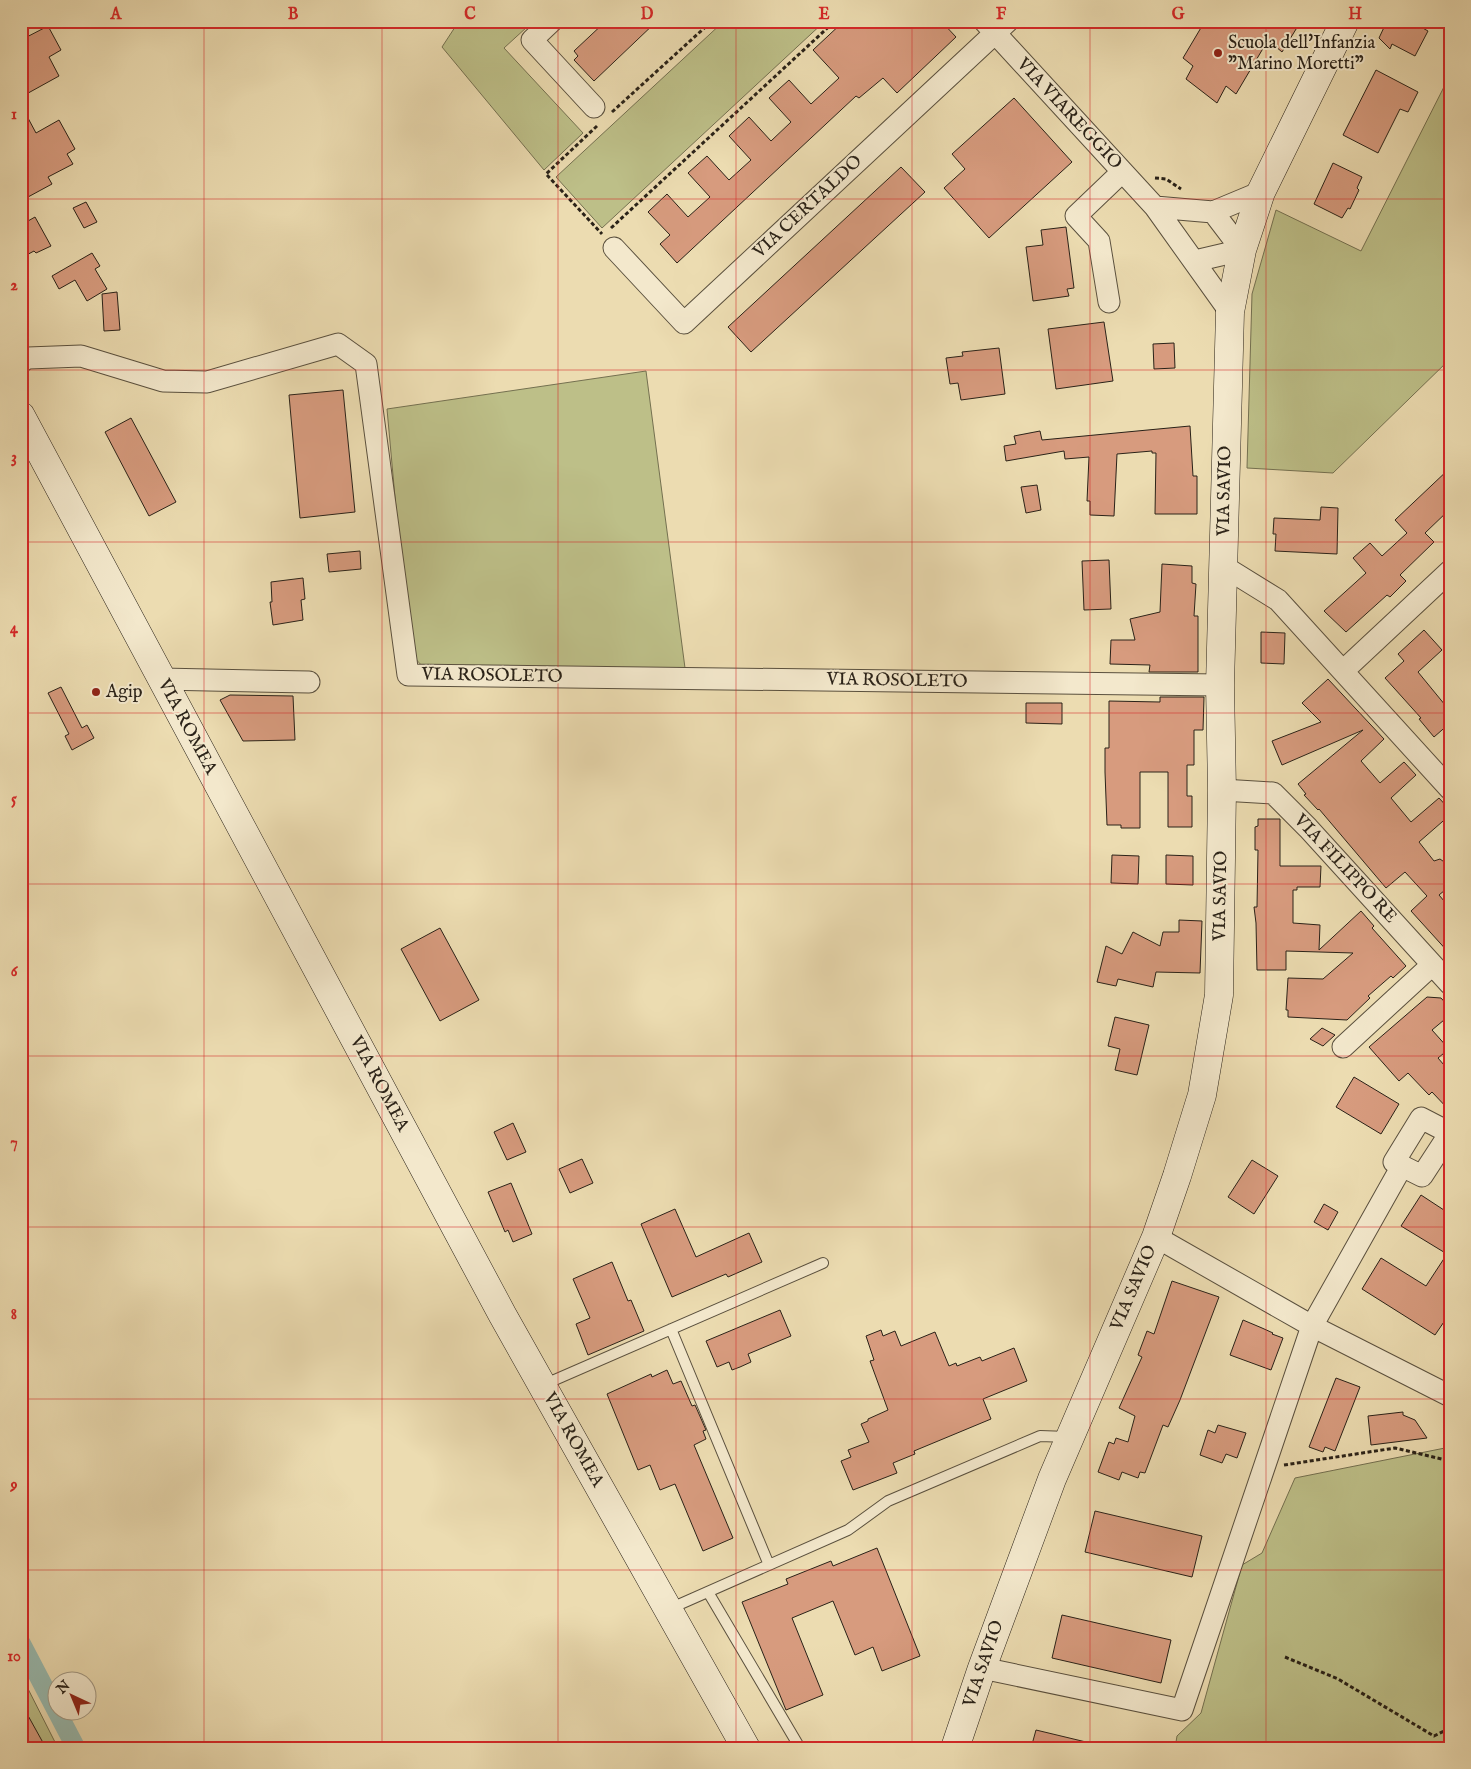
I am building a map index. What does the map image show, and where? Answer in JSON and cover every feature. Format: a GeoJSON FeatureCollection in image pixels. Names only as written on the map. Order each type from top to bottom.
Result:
{"type":"FeatureCollection","features":[{"type":"Feature","properties":{"kind":"street"},"geometry":{"type":"LineString","coordinates":[[552,21],[532,40],[602,114]]}},
{"type":"Feature","properties":{"kind":"street","name":"VIA SAVIO"},"geometry":{"type":"LineString","coordinates":[[955,1748],[982,1668],[1052,1479],[1156,1237],[1202,1095],[1219,995],[1222,790],[1220,685],[1230,312],[1242,250],[1261,192],[1345,21]]}},
{"type":"Feature","properties":{"kind":"street","name":"VIA CERTALDO"},"geometry":{"type":"LineString","coordinates":[[609,242],[684,323],[995,25]]}},
{"type":"Feature","properties":{"kind":"street","name":"VIA VIAREGGIO"},"geometry":{"type":"LineString","coordinates":[[995,25],[1122,172],[1155,207],[1230,312]]}},
{"type":"Feature","properties":{"kind":"street"},"geometry":{"type":"LineString","coordinates":[[1109,302],[1099,241],[1076,216],[1122,172]]}},
{"type":"Feature","properties":{"kind":"street"},"geometry":{"type":"LineString","coordinates":[[1155,207],[1213,212],[1261,192]]}},
{"type":"Feature","properties":{"kind":"street"},"geometry":{"type":"LineString","coordinates":[[1195,262],[1242,250],[1213,212]]}},
{"type":"Feature","properties":{"kind":"street","name":"VIA ROSOLETO"},"geometry":{"type":"LineString","coordinates":[[21,362],[28,358],[81,356],[163,382],[207,382],[338,344],[366,364],[408,675],[1220,685]]}},
{"type":"Feature","properties":{"kind":"street","name":"VIA ROMEA"},"geometry":{"type":"LineString","coordinates":[[21,416],[492,1296],[746,1748]]}},
{"type":"Feature","properties":{"kind":"street"},"geometry":{"type":"LineString","coordinates":[[1224,566],[1278,600],[1450,788]]}},
{"type":"Feature","properties":{"kind":"street"},"geometry":{"type":"LineString","coordinates":[[1343,671],[1450,571]]}},
{"type":"Feature","properties":{"kind":"street"},"geometry":{"type":"LineString","coordinates":[[161,679],[309,682]]}},
{"type":"Feature","properties":{"kind":"street","name":"VIA FILIPPO RE"},"geometry":{"type":"LineString","coordinates":[[1222,790],[1273,793],[1308,828],[1450,984]]}},
{"type":"Feature","properties":{"kind":"street"},"geometry":{"type":"LineString","coordinates":[[1343,1047],[1432,965]]}},
{"type":"Feature","properties":{"kind":"street"},"geometry":{"type":"LineString","coordinates":[[1421,1118],[1450,1133],[1422,1176],[1402,1166],[1394,1162],[1421,1118]]}},
{"type":"Feature","properties":{"kind":"street"},"geometry":{"type":"LineString","coordinates":[[982,1668],[1182,1710],[1312,1326],[1402,1166]]}},
{"type":"Feature","properties":{"kind":"street"},"geometry":{"type":"LineString","coordinates":[[1156,1237],[1312,1326],[1450,1396]]}},
{"type":"Feature","properties":{"kind":"lane"},"geometry":{"type":"LineString","coordinates":[[542,1385],[823,1263]]}},
{"type":"Feature","properties":{"kind":"lane"},"geometry":{"type":"LineString","coordinates":[[671,1329],[769,1565]]}},
{"type":"Feature","properties":{"kind":"lane"},"geometry":{"type":"LineString","coordinates":[[668,1610],[848,1530],[888,1501],[897,1497],[1040,1436],[1070,1437]]}},
{"type":"Feature","properties":{"kind":"lane"},"geometry":{"type":"LineString","coordinates":[[708,1592],[800,1748]]}},
{"type":"Feature","properties":{"kind":"path"},"geometry":{"type":"LineString","coordinates":[[712,21],[602,114],[546,174],[609,242],[835,21]]}},
{"type":"Feature","properties":{"kind":"path"},"geometry":{"type":"LineString","coordinates":[[1139,190],[1152,178],[1166,179],[1181,189]]}},
{"type":"Feature","properties":{"kind":"path"},"geometry":{"type":"LineString","coordinates":[[1264,1468],[1395,1448],[1450,1461]]}},
{"type":"Feature","properties":{"kind":"path"},"geometry":{"type":"LineString","coordinates":[[1285,1657],[1338,1679],[1434,1736],[1450,1728]]}},
{"type":"Feature","properties":{"kind":"green space"},"geometry":{"type":"Polygon","coordinates":[[[459,21],[530,21],[527,27],[504,48],[583,133],[544,170],[442,47],[459,21]]]}},
{"type":"Feature","properties":{"kind":"green space"},"geometry":{"type":"Polygon","coordinates":[[[724,21],[825,21],[602,228],[556,177],[724,21]]]}},
{"type":"Feature","properties":{"kind":"green space"},"geometry":{"type":"Polygon","coordinates":[[[1450,75],[1450,359],[1333,473],[1247,468],[1252,294],[1276,210],[1361,251],[1450,75]]]}},
{"type":"Feature","properties":{"kind":"green space"},"geometry":{"type":"Polygon","coordinates":[[[646,371],[685,668],[595,676],[425,669],[409,652],[387,409],[646,371]]]}},
{"type":"Feature","properties":{"kind":"green space"},"geometry":{"type":"Polygon","coordinates":[[[1450,1447],[1450,1748],[1175,1748],[1177,1736],[1201,1713],[1242,1565],[1262,1553],[1295,1478],[1450,1447]]]}},
{"type":"Feature","properties":{"kind":"green space"},"geometry":{"type":"Polygon","coordinates":[[[21,1675],[58,1748],[21,1748],[21,1675]]]}},
{"type":"Feature","properties":{"kind":"building"},"geometry":{"type":"Polygon","coordinates":[[[606,21],[657,21],[594,81],[574,60],[578,56],[574,51],[606,21]]]}},
{"type":"Feature","properties":{"kind":"building"},"geometry":{"type":"Polygon","coordinates":[[[844,21],[941,21],[956,37],[897,93],[883,78],[859,98],[856,96],[677,263],[660,244],[670,235],[648,212],[667,194],[688,217],[710,197],[688,173],[707,156],[729,180],[751,160],[729,136],[749,117],[771,141],[791,122],[769,98],[789,80],[811,104],[839,78],[813,50],[844,21]]]}},
{"type":"Feature","properties":{"kind":"building"},"geometry":{"type":"Polygon","coordinates":[[[1205,21],[1301,21],[1282,52],[1268,40],[1236,94],[1226,86],[1217,103],[1186,79],[1193,66],[1183,58],[1205,21]]]}},
{"type":"Feature","properties":{"kind":"building"},"geometry":{"type":"Polygon","coordinates":[[[1387,21],[1410,21],[1428,31],[1415,56],[1392,44],[1390,49],[1379,38],[1387,21]]]}},
{"type":"Feature","properties":{"kind":"building"},"geometry":{"type":"Polygon","coordinates":[[[48,26],[61,50],[49,57],[59,76],[21,97],[21,40],[48,26]]]}},
{"type":"Feature","properties":{"kind":"building"},"geometry":{"type":"Polygon","coordinates":[[[1376,70],[1418,92],[1408,112],[1400,109],[1378,153],[1343,135],[1376,70]]]}},
{"type":"Feature","properties":{"kind":"building"},"geometry":{"type":"Polygon","coordinates":[[[1014,98],[1072,162],[989,238],[944,188],[965,169],[952,154],[1014,98]]]}},
{"type":"Feature","properties":{"kind":"building"},"geometry":{"type":"Polygon","coordinates":[[[21,105],[36,133],[59,120],[75,149],[67,154],[73,164],[48,177],[52,184],[28,197],[21,185],[21,105]]]}},
{"type":"Feature","properties":{"kind":"building"},"geometry":{"type":"Polygon","coordinates":[[[1333,163],[1362,177],[1357,188],[1359,190],[1350,209],[1348,208],[1342,218],[1314,204],[1333,163]]]}},
{"type":"Feature","properties":{"kind":"building"},"geometry":{"type":"Polygon","coordinates":[[[901,167],[925,192],[751,352],[728,327],[901,167]]]}},
{"type":"Feature","properties":{"kind":"building"},"geometry":{"type":"Polygon","coordinates":[[[86,202],[97,222],[84,228],[73,208],[86,202]]]}},
{"type":"Feature","properties":{"kind":"building"},"geometry":{"type":"Polygon","coordinates":[[[35,217],[51,246],[36,253],[34,251],[21,258],[21,225],[35,217]]]}},
{"type":"Feature","properties":{"kind":"building"},"geometry":{"type":"Polygon","coordinates":[[[1066,227],[1074,288],[1067,289],[1069,296],[1033,301],[1026,247],[1043,245],[1041,230],[1066,227]]]}},
{"type":"Feature","properties":{"kind":"building"},"geometry":{"type":"Polygon","coordinates":[[[92,253],[100,266],[95,269],[107,289],[87,301],[75,280],[59,289],[52,276],[92,253]]]}},
{"type":"Feature","properties":{"kind":"building"},"geometry":{"type":"Polygon","coordinates":[[[117,292],[120,330],[104,331],[102,294],[117,292]]]}},
{"type":"Feature","properties":{"kind":"building"},"geometry":{"type":"Polygon","coordinates":[[[1104,322],[1113,381],[1056,389],[1048,329],[1104,322]]]}},
{"type":"Feature","properties":{"kind":"building"},"geometry":{"type":"Polygon","coordinates":[[[1174,343],[1175,368],[1154,369],[1153,344],[1174,343]]]}},
{"type":"Feature","properties":{"kind":"building"},"geometry":{"type":"Polygon","coordinates":[[[999,348],[1005,394],[961,400],[958,383],[950,384],[946,358],[963,356],[962,352],[999,348]]]}},
{"type":"Feature","properties":{"kind":"building"},"geometry":{"type":"Polygon","coordinates":[[[343,390],[355,512],[300,518],[289,395],[343,390]]]}},
{"type":"Feature","properties":{"kind":"building"},"geometry":{"type":"Polygon","coordinates":[[[131,418],[176,502],[149,516],[105,432],[131,418]]]}},
{"type":"Feature","properties":{"kind":"building"},"geometry":{"type":"Polygon","coordinates":[[[1190,426],[1193,476],[1197,476],[1197,514],[1155,514],[1156,453],[1152,453],[1152,451],[1117,454],[1114,516],[1090,515],[1090,501],[1087,501],[1089,457],[1065,459],[1064,451],[1006,461],[1004,446],[1016,444],[1014,436],[1040,431],[1042,440],[1190,426]]]}},
{"type":"Feature","properties":{"kind":"building"},"geometry":{"type":"Polygon","coordinates":[[[1450,468],[1450,509],[1425,533],[1434,542],[1400,575],[1406,581],[1390,597],[1387,595],[1346,632],[1324,611],[1366,573],[1353,558],[1370,543],[1382,556],[1407,533],[1395,520],[1450,468]]]}},
{"type":"Feature","properties":{"kind":"building"},"geometry":{"type":"Polygon","coordinates":[[[1037,485],[1041,510],[1026,513],[1021,487],[1037,485]]]}},
{"type":"Feature","properties":{"kind":"building"},"geometry":{"type":"Polygon","coordinates":[[[1321,507],[1338,508],[1337,554],[1275,551],[1276,534],[1273,534],[1274,518],[1320,520],[1321,507]]]}},
{"type":"Feature","properties":{"kind":"building"},"geometry":{"type":"Polygon","coordinates":[[[360,551],[361,569],[329,572],[327,554],[360,551]]]}},
{"type":"Feature","properties":{"kind":"building"},"geometry":{"type":"Polygon","coordinates":[[[1109,560],[1111,609],[1084,610],[1082,561],[1109,560]]]}},
{"type":"Feature","properties":{"kind":"building"},"geometry":{"type":"Polygon","coordinates":[[[1162,564],[1192,566],[1192,583],[1196,584],[1194,616],[1198,616],[1198,672],[1149,672],[1150,665],[1110,664],[1111,640],[1135,640],[1130,619],[1160,612],[1162,564]]]}},
{"type":"Feature","properties":{"kind":"building"},"geometry":{"type":"Polygon","coordinates":[[[303,578],[305,599],[301,600],[303,620],[273,625],[270,602],[272,602],[271,582],[303,578]]]}},
{"type":"Feature","properties":{"kind":"building"},"geometry":{"type":"Polygon","coordinates":[[[1424,630],[1442,650],[1418,672],[1450,711],[1450,723],[1434,737],[1419,719],[1421,718],[1385,678],[1404,661],[1398,654],[1424,630]]]}},
{"type":"Feature","properties":{"kind":"building"},"geometry":{"type":"Polygon","coordinates":[[[1261,632],[1285,633],[1284,664],[1261,663],[1261,632]]]}},
{"type":"Feature","properties":{"kind":"building"},"geometry":{"type":"Polygon","coordinates":[[[1328,679],[1384,739],[1361,761],[1380,783],[1404,762],[1416,775],[1391,798],[1411,822],[1439,798],[1450,810],[1450,815],[1419,842],[1434,861],[1440,859],[1450,866],[1450,886],[1439,895],[1450,908],[1450,954],[1411,911],[1427,896],[1405,872],[1386,888],[1319,809],[1304,795],[1306,794],[1298,784],[1363,730],[1282,765],[1272,741],[1321,722],[1302,703],[1328,679]]]}},
{"type":"Feature","properties":{"kind":"building"},"geometry":{"type":"Polygon","coordinates":[[[61,687],[82,728],[87,725],[94,738],[72,750],[65,736],[69,734],[48,693],[61,687]]]}},
{"type":"Feature","properties":{"kind":"building"},"geometry":{"type":"Polygon","coordinates":[[[230,695],[293,696],[295,740],[243,741],[220,700],[230,695]]]}},
{"type":"Feature","properties":{"kind":"building"},"geometry":{"type":"Polygon","coordinates":[[[1160,697],[1204,697],[1203,730],[1194,730],[1194,765],[1187,765],[1187,796],[1192,796],[1192,827],[1168,827],[1168,772],[1140,772],[1140,828],[1121,828],[1121,825],[1107,825],[1105,748],[1109,748],[1109,701],[1160,702],[1160,697]]]}},
{"type":"Feature","properties":{"kind":"building"},"geometry":{"type":"Polygon","coordinates":[[[1026,703],[1062,703],[1062,724],[1026,723],[1026,703]]]}},
{"type":"Feature","properties":{"kind":"building"},"geometry":{"type":"Polygon","coordinates":[[[1258,819],[1280,819],[1280,866],[1321,866],[1320,887],[1297,887],[1297,890],[1293,890],[1293,923],[1320,925],[1319,950],[1361,911],[1374,926],[1372,928],[1406,966],[1368,996],[1370,998],[1347,1020],[1288,1017],[1288,1010],[1286,1010],[1288,978],[1323,979],[1353,953],[1286,951],[1286,970],[1257,970],[1254,907],[1257,907],[1258,850],[1255,850],[1255,827],[1258,826],[1258,819]]]}},
{"type":"Feature","properties":{"kind":"building"},"geometry":{"type":"Polygon","coordinates":[[[1112,855],[1139,856],[1138,884],[1111,883],[1112,855]]]}},
{"type":"Feature","properties":{"kind":"building"},"geometry":{"type":"Polygon","coordinates":[[[1166,855],[1193,856],[1193,885],[1166,884],[1166,855]]]}},
{"type":"Feature","properties":{"kind":"building"},"geometry":{"type":"Polygon","coordinates":[[[1179,920],[1202,921],[1200,973],[1156,972],[1153,987],[1118,979],[1116,986],[1097,982],[1106,946],[1122,954],[1133,932],[1160,946],[1163,932],[1179,932],[1179,920]]]}},
{"type":"Feature","properties":{"kind":"building"},"geometry":{"type":"Polygon","coordinates":[[[440,928],[479,1000],[440,1021],[401,949],[440,928]]]}},
{"type":"Feature","properties":{"kind":"building"},"geometry":{"type":"Polygon","coordinates":[[[1427,997],[1441,998],[1450,1008],[1450,1015],[1432,1030],[1449,1049],[1438,1058],[1450,1072],[1450,1111],[1432,1092],[1429,1095],[1408,1073],[1399,1081],[1369,1047],[1427,997]]]}},
{"type":"Feature","properties":{"kind":"building"},"geometry":{"type":"Polygon","coordinates":[[[1115,1017],[1149,1025],[1137,1075],[1115,1070],[1120,1049],[1108,1046],[1115,1017]]]}},
{"type":"Feature","properties":{"kind":"building"},"geometry":{"type":"Polygon","coordinates":[[[1322,1028],[1335,1035],[1323,1046],[1310,1039],[1322,1028]]]}},
{"type":"Feature","properties":{"kind":"building"},"geometry":{"type":"Polygon","coordinates":[[[1354,1077],[1399,1104],[1381,1134],[1336,1107],[1354,1077]]]}},
{"type":"Feature","properties":{"kind":"building"},"geometry":{"type":"Polygon","coordinates":[[[513,1123],[526,1152],[507,1160],[494,1132],[513,1123]]]}},
{"type":"Feature","properties":{"kind":"building"},"geometry":{"type":"Polygon","coordinates":[[[582,1159],[593,1183],[570,1193],[559,1169],[582,1159]]]}},
{"type":"Feature","properties":{"kind":"building"},"geometry":{"type":"Polygon","coordinates":[[[1252,1160],[1278,1176],[1254,1214],[1228,1197],[1252,1160]]]}},
{"type":"Feature","properties":{"kind":"building"},"geometry":{"type":"Polygon","coordinates":[[[511,1183],[532,1234],[513,1242],[508,1230],[505,1232],[488,1192],[511,1183]]]}},
{"type":"Feature","properties":{"kind":"building"},"geometry":{"type":"Polygon","coordinates":[[[1421,1195],[1450,1214],[1450,1313],[1435,1335],[1362,1289],[1381,1258],[1426,1286],[1447,1254],[1401,1226],[1421,1195]]]}},
{"type":"Feature","properties":{"kind":"building"},"geometry":{"type":"Polygon","coordinates":[[[1324,1204],[1338,1212],[1328,1230],[1314,1222],[1324,1204]]]}},
{"type":"Feature","properties":{"kind":"building"},"geometry":{"type":"Polygon","coordinates":[[[675,1209],[696,1257],[749,1233],[762,1262],[728,1277],[726,1274],[672,1297],[641,1224],[675,1209]]]}},
{"type":"Feature","properties":{"kind":"building"},"geometry":{"type":"Polygon","coordinates":[[[612,1262],[628,1301],[631,1300],[644,1331],[588,1355],[576,1324],[590,1318],[573,1279],[612,1262]]]}},
{"type":"Feature","properties":{"kind":"building"},"geometry":{"type":"Polygon","coordinates":[[[1172,1281],[1219,1297],[1180,1400],[1168,1427],[1163,1425],[1145,1473],[1140,1472],[1138,1478],[1122,1472],[1119,1480],[1098,1472],[1109,1442],[1114,1444],[1116,1438],[1128,1442],[1135,1416],[1119,1408],[1142,1357],[1138,1355],[1147,1331],[1154,1334],[1172,1281]]]}},
{"type":"Feature","properties":{"kind":"building"},"geometry":{"type":"Polygon","coordinates":[[[780,1310],[791,1336],[748,1354],[751,1362],[740,1367],[732,1370],[729,1362],[717,1367],[706,1341],[780,1310]]]}},
{"type":"Feature","properties":{"kind":"building"},"geometry":{"type":"Polygon","coordinates":[[[1243,1320],[1283,1338],[1271,1370],[1230,1355],[1243,1320]]]}},
{"type":"Feature","properties":{"kind":"building"},"geometry":{"type":"Polygon","coordinates":[[[881,1330],[883,1336],[895,1331],[901,1346],[935,1332],[949,1366],[956,1363],[957,1366],[980,1357],[982,1361],[1014,1348],[1027,1381],[983,1399],[991,1419],[914,1451],[915,1454],[893,1463],[897,1473],[853,1490],[841,1461],[851,1457],[848,1450],[869,1442],[861,1424],[888,1410],[870,1361],[874,1360],[866,1336],[881,1330]]]}},
{"type":"Feature","properties":{"kind":"building"},"geometry":{"type":"Polygon","coordinates":[[[667,1370],[673,1384],[681,1381],[692,1406],[695,1405],[706,1430],[703,1431],[706,1439],[694,1445],[733,1538],[703,1551],[675,1484],[660,1490],[650,1465],[638,1470],[607,1394],[651,1374],[652,1377],[667,1370]]]}},
{"type":"Feature","properties":{"kind":"building"},"geometry":{"type":"Polygon","coordinates":[[[1336,1378],[1360,1387],[1335,1451],[1325,1447],[1323,1452],[1309,1447],[1336,1378]]]}},
{"type":"Feature","properties":{"kind":"building"},"geometry":{"type":"Polygon","coordinates":[[[1403,1412],[1403,1415],[1415,1420],[1427,1438],[1371,1445],[1368,1416],[1403,1412]]]}},
{"type":"Feature","properties":{"kind":"building"},"geometry":{"type":"Polygon","coordinates":[[[1218,1425],[1246,1433],[1237,1458],[1226,1454],[1222,1463],[1200,1455],[1208,1430],[1215,1433],[1218,1425]]]}},
{"type":"Feature","properties":{"kind":"building"},"geometry":{"type":"Polygon","coordinates":[[[1095,1511],[1202,1536],[1192,1577],[1085,1552],[1095,1511]]]}},
{"type":"Feature","properties":{"kind":"building"},"geometry":{"type":"Polygon","coordinates":[[[877,1548],[920,1656],[882,1671],[873,1647],[855,1655],[833,1601],[792,1618],[823,1695],[786,1710],[742,1602],[788,1584],[786,1579],[831,1561],[833,1566],[877,1548]]]}},
{"type":"Feature","properties":{"kind":"building"},"geometry":{"type":"Polygon","coordinates":[[[1062,1615],[1171,1640],[1161,1683],[1052,1658],[1062,1615]]]}},
{"type":"Feature","properties":{"kind":"building"},"geometry":{"type":"Polygon","coordinates":[[[21,1703],[46,1748],[21,1748],[21,1703]]]}},
{"type":"Feature","properties":{"kind":"building"},"geometry":{"type":"Polygon","coordinates":[[[1036,1730],[1086,1742],[1085,1748],[1031,1748],[1036,1730]]]}},
{"type":"Feature","properties":{"kind":"waterway"},"geometry":{"type":"LineString","coordinates":[[21,1643],[76,1748]]}},
{"type":"Feature","properties":{"kind":"place","name":"Scuola dell'Infanzia \"Marino Moretti\""},"geometry":{"type":"Point","coordinates":[1218,53]}},
{"type":"Feature","properties":{"kind":"place","name":"Agip"},"geometry":{"type":"Point","coordinates":[96,692]}}]}
